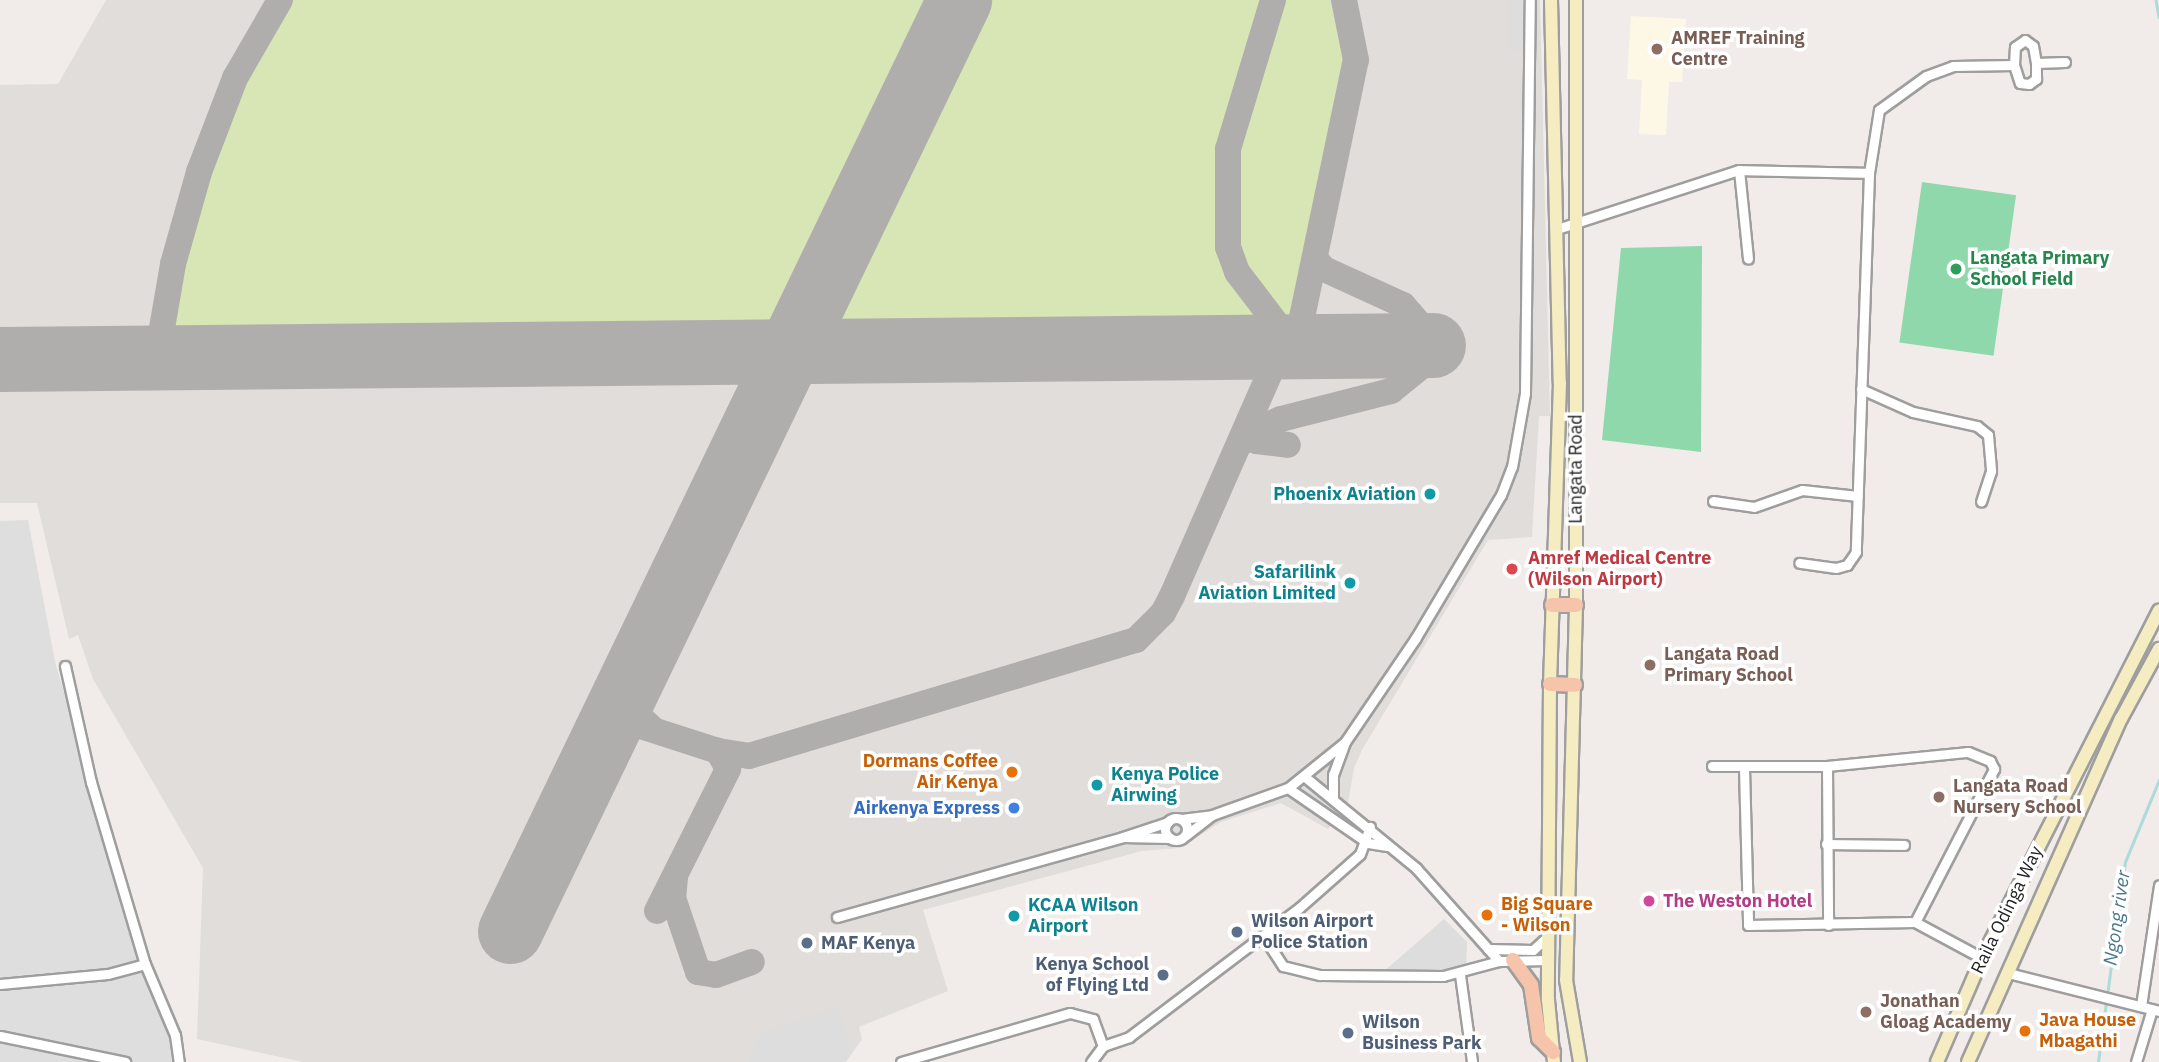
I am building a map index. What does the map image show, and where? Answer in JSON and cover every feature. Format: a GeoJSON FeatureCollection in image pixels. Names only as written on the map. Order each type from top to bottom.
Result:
{"type":"FeatureCollection","features":[{"type":"Feature","properties":{"kind":"main road","name":"Langata Road"},"geometry":{"type":"LineString","coordinates":[[1551,0],[1560,383],[1550,684],[1548,960],[1553,1059]]}},
{"type":"Feature","properties":{"kind":"main road","name":"Langata Road"},"geometry":{"type":"LineString","coordinates":[[1576,0],[1576,606],[1566,980],[1580,1062]]}},
{"type":"Feature","properties":{"kind":"main road"},"geometry":{"type":"LineString","coordinates":[[1552,605],[1576,606]]}},
{"type":"Feature","properties":{"kind":"main road","name":"Raila Odinga Way"},"geometry":{"type":"LineString","coordinates":[[1937,1062],[1982,958],[2159,611]]}},
{"type":"Feature","properties":{"kind":"main road","name":"Raila Odinga Way"},"geometry":{"type":"LineString","coordinates":[[1968,1062],[2086,798],[2159,649]]}},
{"type":"Feature","properties":{"kind":"main road"},"geometry":{"type":"LineString","coordinates":[[1550,684],[1575,685]]}},
{"type":"Feature","properties":{"kind":"main road"},"geometry":{"type":"LineString","coordinates":[[2066,790],[2086,798]]}},
{"type":"Feature","properties":{"kind":"main road"},"geometry":{"type":"LineString","coordinates":[[1506,961],[1531,985],[1539,1038],[1553,1059]]}},
{"type":"Feature","properties":{"kind":"street"},"geometry":{"type":"LineString","coordinates":[[837,917],[1168,822],[1212,815],[1289,789],[1345,742],[1415,639],[1501,495],[1511,467],[1525,393],[1530,0]]}},
{"type":"Feature","properties":{"kind":"street"},"geometry":{"type":"LineString","coordinates":[[2025,40],[2033,46],[2036,79],[2029,84],[2020,83],[2014,65],[2015,47],[2025,40]]}},
{"type":"Feature","properties":{"kind":"street"},"geometry":{"type":"LineString","coordinates":[[2036,63],[2066,62]]}},
{"type":"Feature","properties":{"kind":"street"},"geometry":{"type":"LineString","coordinates":[[1799,563],[1836,568],[1854,559],[1869,173],[1875,121],[1887,101],[1926,76],[1953,66],[2014,65]]}},
{"type":"Feature","properties":{"kind":"street"},"geometry":{"type":"LineString","coordinates":[[1557,229],[1576,226],[1738,170],[1869,173]]}},
{"type":"Feature","properties":{"kind":"street"},"geometry":{"type":"LineString","coordinates":[[1738,170],[1748,259]]}},
{"type":"Feature","properties":{"kind":"street"},"geometry":{"type":"LineString","coordinates":[[1861,389],[1913,412],[1977,426],[1988,435],[1991,471],[1981,502]]}},
{"type":"Feature","properties":{"kind":"street"},"geometry":{"type":"LineString","coordinates":[[1713,501],[1754,507],[1802,490],[1858,496]]}},
{"type":"Feature","properties":{"kind":"street"},"geometry":{"type":"LineString","coordinates":[[65,666],[75,724],[145,964],[175,1035],[179,1062]]}},
{"type":"Feature","properties":{"kind":"street"},"geometry":{"type":"LineString","coordinates":[[1333,799],[1333,775],[1345,742]]}},
{"type":"Feature","properties":{"kind":"street"},"geometry":{"type":"LineString","coordinates":[[1712,766],[1827,766],[1968,752],[1994,765],[1915,922]]}},
{"type":"Feature","properties":{"kind":"street"},"geometry":{"type":"LineString","coordinates":[[1827,766],[1828,925]]}},
{"type":"Feature","properties":{"kind":"street"},"geometry":{"type":"LineString","coordinates":[[1744,768],[1746,921],[1753,927],[1915,922],[1982,958]]}},
{"type":"Feature","properties":{"kind":"street"},"geometry":{"type":"LineString","coordinates":[[1305,778],[1370,827],[1387,846],[1416,868],[1488,949],[1506,961]]}},
{"type":"Feature","properties":{"kind":"street"},"geometry":{"type":"LineString","coordinates":[[1289,789],[1368,843],[1387,846]]}},
{"type":"Feature","properties":{"kind":"street"},"geometry":{"type":"LineString","coordinates":[[1123,837],[1170,838],[1186,835],[1212,815]]}},
{"type":"Feature","properties":{"kind":"street"},"geometry":{"type":"LineString","coordinates":[[1181,819],[1186,835]]}},
{"type":"Feature","properties":{"kind":"street"},"geometry":{"type":"LineString","coordinates":[[1168,822],[1165,828],[1170,838]]}},
{"type":"Feature","properties":{"kind":"street"},"geometry":{"type":"LineString","coordinates":[[1091,1062],[1104,1046],[1129,1037],[1264,937],[1346,868],[1368,843],[1370,827]]}},
{"type":"Feature","properties":{"kind":"street"},"geometry":{"type":"LineString","coordinates":[[1826,844],[1904,845]]}},
{"type":"Feature","properties":{"kind":"street"},"geometry":{"type":"LineString","coordinates":[[2141,1006],[2159,885]]}},
{"type":"Feature","properties":{"kind":"street"},"geometry":{"type":"LineString","coordinates":[[1488,949],[1533,950],[1549,935]]}},
{"type":"Feature","properties":{"kind":"street"},"geometry":{"type":"LineString","coordinates":[[1264,937],[1283,966],[1308,974],[1460,975],[1506,961],[1548,960]]}},
{"type":"Feature","properties":{"kind":"street"},"geometry":{"type":"LineString","coordinates":[[0,984],[108,974],[145,964]]}},
{"type":"Feature","properties":{"kind":"street"},"geometry":{"type":"LineString","coordinates":[[2008,973],[2156,1010],[2136,1062]]}},
{"type":"Feature","properties":{"kind":"street"},"geometry":{"type":"LineString","coordinates":[[1460,975],[1472,1062]]}},
{"type":"Feature","properties":{"kind":"street"},"geometry":{"type":"LineString","coordinates":[[901,1062],[1070,1013],[1093,1019],[1104,1046]]}},
{"type":"Feature","properties":{"kind":"street"},"geometry":{"type":"LineString","coordinates":[[0,1036],[125,1062]]}},
{"type":"Feature","properties":{"kind":"shaded area"},"geometry":{"type":"Polygon","coordinates":[[[106,0],[1540,0],[1550,416],[1539,416],[1532,537],[1488,540],[1363,748],[1354,768],[1348,803],[1328,829],[1281,803],[1221,822],[1180,848],[1142,851],[923,910],[948,991],[859,1027],[862,1039],[846,1062],[303,1062],[197,1039],[203,868],[93,679],[78,635],[69,639],[37,503],[0,503],[0,85],[58,84],[106,0]]]}},
{"type":"Feature","properties":{"kind":"shaded area"},"geometry":{"type":"Polygon","coordinates":[[[1507,0],[1523,0],[1523,50],[1507,50],[1507,0]]]}},
{"type":"Feature","properties":{"kind":"shaded area","name":"AMREF Training Centre"},"geometry":{"type":"Polygon","coordinates":[[[1631,16],[1686,19],[1682,82],[1669,82],[1666,135],[1639,134],[1642,80],[1627,79],[1631,16]]]}},
{"type":"Feature","properties":{"kind":"shaded area"},"geometry":{"type":"Polygon","coordinates":[[[28,520],[56,666],[179,1062],[0,1062],[0,521],[28,520]]]}},
{"type":"Feature","properties":{"kind":"shaded area"},"geometry":{"type":"Polygon","coordinates":[[[1444,919],[1467,942],[1466,971],[1382,973],[1444,919]]]}},
{"type":"Feature","properties":{"kind":"shaded area"},"geometry":{"type":"Polygon","coordinates":[[[839,1006],[851,1053],[846,1062],[747,1062],[761,1032],[839,1006]]]}},
{"type":"Feature","properties":{"kind":"green space"},"geometry":{"type":"Polygon","coordinates":[[[293,0],[935,0],[774,323],[479,331],[184,332],[175,325],[171,310],[189,235],[236,104],[267,38],[293,0]]]}},
{"type":"Feature","properties":{"kind":"green space"},"geometry":{"type":"Polygon","coordinates":[[[979,0],[1330,0],[1345,57],[1301,281],[1293,309],[1282,321],[1271,325],[842,325],[834,321],[832,308],[979,0]]]}},
{"type":"Feature","properties":{"kind":"green space","name":"Langata Primary School Field"},"geometry":{"type":"Polygon","coordinates":[[[1922,182],[2016,195],[1994,356],[1899,342],[1922,182]]]}},
{"type":"Feature","properties":{"kind":"green space"},"geometry":{"type":"Polygon","coordinates":[[[1702,246],[1701,452],[1602,440],[1621,248],[1702,246]]]}},
{"type":"Feature","properties":{"kind":"waterway","name":"Ngong river"},"geometry":{"type":"LineString","coordinates":[[2156,0],[2159,17]]}},
{"type":"Feature","properties":{"kind":"waterway","name":"Ngong river"},"geometry":{"type":"LineString","coordinates":[[2098,1062],[2125,862],[2159,780]]}},
{"type":"Feature","properties":{"kind":"taxiway"},"geometry":{"type":"LineString","coordinates":[[157,357],[173,264],[199,172],[235,78],[280,0]]}},
{"type":"Feature","properties":{"kind":"taxiway"},"geometry":{"type":"LineString","coordinates":[[1273,0],[1228,149],[1228,247],[1237,272],[1286,336]]}},
{"type":"Feature","properties":{"kind":"taxiway"},"geometry":{"type":"LineString","coordinates":[[1250,347],[1286,336],[1300,327],[1356,60],[1344,0]]}},
{"type":"Feature","properties":{"kind":"taxiway"},"geometry":{"type":"LineString","coordinates":[[1315,259],[1324,269],[1403,305],[1424,329]]}},
{"type":"Feature","properties":{"kind":"taxiway"},"geometry":{"type":"LineString","coordinates":[[607,730],[617,722],[628,722],[718,751],[749,756],[1136,640],[1163,613],[1172,596],[1271,370],[1267,357],[1250,347]]}},
{"type":"Feature","properties":{"kind":"taxiway"},"geometry":{"type":"LineString","coordinates":[[1240,444],[1255,430],[1281,419],[1391,391],[1421,367]]}},
{"type":"Feature","properties":{"kind":"taxiway"},"geometry":{"type":"LineString","coordinates":[[1249,421],[1250,434],[1256,441],[1288,445]]}},
{"type":"Feature","properties":{"kind":"taxiway"},"geometry":{"type":"LineString","coordinates":[[628,686],[633,711],[651,727]]}},
{"type":"Feature","properties":{"kind":"taxiway"},"geometry":{"type":"LineString","coordinates":[[657,911],[728,769],[718,751]]}},
{"type":"Feature","properties":{"kind":"taxiway"},"geometry":{"type":"LineString","coordinates":[[675,877],[673,898],[698,972],[716,975],[752,962]]}},
{"type":"Feature","properties":{"kind":"runway"},"geometry":{"type":"LineString","coordinates":[[510,931],[959,0]]}},
{"type":"Feature","properties":{"kind":"runway"},"geometry":{"type":"LineString","coordinates":[[0,359],[1433,345]]}},
{"type":"Feature","properties":{"kind":"place","name":"AMREF Training Centre"},"geometry":{"type":"Point","coordinates":[1657,49]}},
{"type":"Feature","properties":{"kind":"place","name":"Langata Primary School Field"},"geometry":{"type":"Point","coordinates":[1956,269]}},
{"type":"Feature","properties":{"kind":"place","name":"Phoenix Aviation"},"geometry":{"type":"Point","coordinates":[1430,494]}},
{"type":"Feature","properties":{"kind":"place","name":"Amref Medical Centre (Wilson Airport)"},"geometry":{"type":"Point","coordinates":[1512,569]}},
{"type":"Feature","properties":{"kind":"place","name":"Safarilink Aviation Limited"},"geometry":{"type":"Point","coordinates":[1350,583]}},
{"type":"Feature","properties":{"kind":"place","name":"Langata Road Primary School"},"geometry":{"type":"Point","coordinates":[1650,665]}},
{"type":"Feature","properties":{"kind":"place","name":"Dormans Coffee Air Kenya"},"geometry":{"type":"Point","coordinates":[1012,772]}},
{"type":"Feature","properties":{"kind":"place","name":"Kenya Police Airwing"},"geometry":{"type":"Point","coordinates":[1097,785]}},
{"type":"Feature","properties":{"kind":"place","name":"Langata Road Nursery School"},"geometry":{"type":"Point","coordinates":[1939,797]}},
{"type":"Feature","properties":{"kind":"place","name":"Airkenya Express"},"geometry":{"type":"Point","coordinates":[1014,808]}},
{"type":"Feature","properties":{"kind":"place","name":"The Weston Hotel"},"geometry":{"type":"Point","coordinates":[1649,901]}},
{"type":"Feature","properties":{"kind":"place","name":"Big Square - Wilson"},"geometry":{"type":"Point","coordinates":[1487,915]}},
{"type":"Feature","properties":{"kind":"place","name":"KCAA Wilson Airport"},"geometry":{"type":"Point","coordinates":[1014,916]}},
{"type":"Feature","properties":{"kind":"place","name":"Wilson Airport Police Station"},"geometry":{"type":"Point","coordinates":[1237,932]}},
{"type":"Feature","properties":{"kind":"place","name":"MAF Kenya"},"geometry":{"type":"Point","coordinates":[807,943]}},
{"type":"Feature","properties":{"kind":"place","name":"Kenya School of Flying Ltd"},"geometry":{"type":"Point","coordinates":[1163,975]}},
{"type":"Feature","properties":{"kind":"place","name":"Jonathan Gloag Academy"},"geometry":{"type":"Point","coordinates":[1866,1012]}},
{"type":"Feature","properties":{"kind":"place","name":"Java House Mbagathi"},"geometry":{"type":"Point","coordinates":[2025,1031]}},
{"type":"Feature","properties":{"kind":"place","name":"Wilson Business Park"},"geometry":{"type":"Point","coordinates":[1348,1033]}}]}
